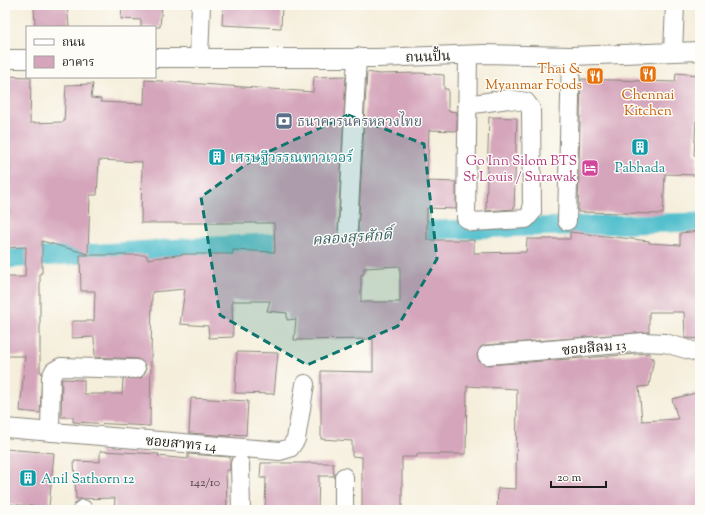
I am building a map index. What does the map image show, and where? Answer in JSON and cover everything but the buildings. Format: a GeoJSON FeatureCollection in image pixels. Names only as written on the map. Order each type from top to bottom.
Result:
{"type":"FeatureCollection","features":[{"type":"Feature","properties":{"kind":"street"},"geometry":{"type":"LineString","coordinates":[[199,58],[201,5]]}},
{"type":"Feature","properties":{"kind":"street"},"geometry":{"type":"LineString","coordinates":[[673,52],[675,5]]}},
{"type":"Feature","properties":{"kind":"street","name":"ถนนปั้น"},"geometry":{"type":"LineString","coordinates":[[156,58],[378,58],[468,55],[571,56],[700,52]]}},
{"type":"Feature","properties":{"kind":"street"},"geometry":{"type":"LineString","coordinates":[[467,105],[508,100],[526,102],[531,109],[532,212],[526,219],[472,222],[466,218],[467,105],[468,55]]}},
{"type":"Feature","properties":{"kind":"street"},"geometry":{"type":"LineString","coordinates":[[567,221],[571,56]]}},
{"type":"Feature","properties":{"kind":"street"},"geometry":{"type":"LineString","coordinates":[[348,230],[357,57]]}},
{"type":"Feature","properties":{"kind":"street"},"geometry":{"type":"LineString","coordinates":[[5,60],[26,59]]}},
{"type":"Feature","properties":{"kind":"street","name":"ซอยสีลม 13"},"geometry":{"type":"LineString","coordinates":[[487,355],[644,342],[665,344],[700,353]]}},
{"type":"Feature","properties":{"kind":"street"},"geometry":{"type":"LineString","coordinates":[[50,432],[51,377],[54,371],[61,367],[136,369]]}},
{"type":"Feature","properties":{"kind":"street","name":"ซอยสาทร 14"},"geometry":{"type":"LineString","coordinates":[[5,428],[280,451],[290,448],[296,439],[304,384]]}},
{"type":"Feature","properties":{"kind":"street"},"geometry":{"type":"LineString","coordinates":[[240,464],[241,510]]}},
{"type":"Feature","properties":{"kind":"street"},"geometry":{"type":"LineString","coordinates":[[344,477],[344,510]]}},
{"type":"Feature","properties":{"kind":"highlighted area"},"geometry":{"type":"Polygon","coordinates":[[[348,115],[424,144],[437,259],[398,326],[307,365],[220,315],[201,197],[255,158],[348,115]]]}},
{"type":"Feature","properties":{"kind":"waterway","name":"คลองสุรศักดิ์"},"geometry":{"type":"LineString","coordinates":[[5,259],[362,237],[434,230],[700,222]]}},
{"type":"Feature","properties":{"kind":"place","name":"Chennai Kitchen"},"geometry":{"type":"Point","coordinates":[648,74]}},
{"type":"Feature","properties":{"kind":"place","name":"Thai & Myanmar Foods"},"geometry":{"type":"Point","coordinates":[595,76]}},
{"type":"Feature","properties":{"kind":"place","name":"ธนาคารนครหลวงไทย"},"geometry":{"type":"Point","coordinates":[284,121]}},
{"type":"Feature","properties":{"kind":"place","name":"Pabhada"},"geometry":{"type":"Point","coordinates":[640,147]}},
{"type":"Feature","properties":{"kind":"place","name":"เศรษฐีวรรณทาวเวอร์"},"geometry":{"type":"Point","coordinates":[217,157]}},
{"type":"Feature","properties":{"kind":"place","name":"Go Inn Silom BTS St Louis / Surawak"},"geometry":{"type":"Point","coordinates":[590,168]}},
{"type":"Feature","properties":{"kind":"place","name":"Anil Sathorn 12"},"geometry":{"type":"Point","coordinates":[28,478]}}]}
